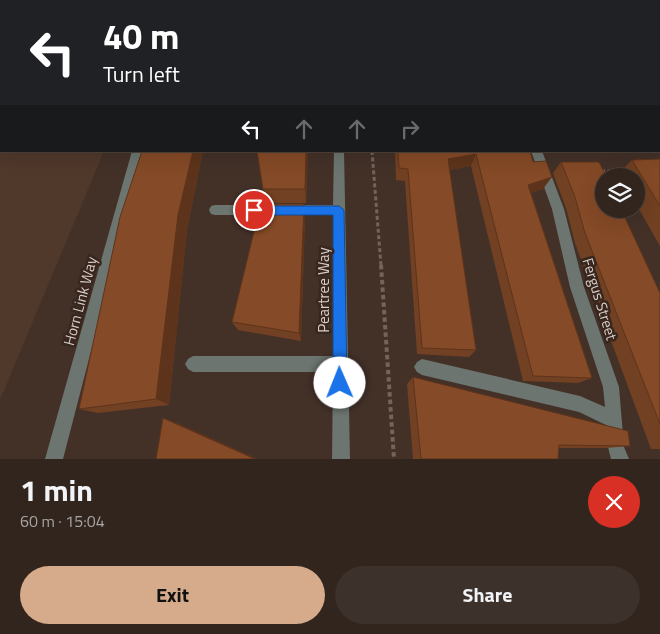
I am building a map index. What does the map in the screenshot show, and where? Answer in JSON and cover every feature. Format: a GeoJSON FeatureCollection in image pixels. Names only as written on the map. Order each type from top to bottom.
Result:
{"type":"FeatureCollection","features":[{"type":"Feature","properties":{"kind":"street","name":"Horn Link Way"},"geometry":{"type":"LineString","coordinates":[[54,459],[138,152]]}},
{"type":"Feature","properties":{"kind":"street","name":"Peartree Way"},"geometry":{"type":"LineString","coordinates":[[339,152],[341,459]]}},
{"type":"Feature","properties":{"kind":"street","name":"Fergus Street"},"geometry":{"type":"LineString","coordinates":[[536,152],[558,209],[577,287],[612,387],[616,447],[620,459]]}},
{"type":"Feature","properties":{"kind":"street"},"geometry":{"type":"LineString","coordinates":[[215,210],[339,210]]}},
{"type":"Feature","properties":{"kind":"street"},"geometry":{"type":"LineString","coordinates":[[193,364],[340,364]]}},
{"type":"Feature","properties":{"kind":"street"},"geometry":{"type":"LineString","coordinates":[[422,367],[580,404],[614,420]]}},
{"type":"Feature","properties":{"kind":"path"},"geometry":{"type":"LineString","coordinates":[[372,152],[389,364],[394,459]]}},
{"type":"Feature","properties":{"kind":"shaded area"},"geometry":{"type":"Polygon","coordinates":[[[0,152],[104,152],[0,400],[0,152]]]}},
{"type":"Feature","properties":{"kind":"building"},"geometry":{"type":"Polygon","coordinates":[[[142,152],[193,152],[178,215],[156,399],[79,409],[120,217],[142,152]]]}},
{"type":"Feature","properties":{"kind":"building"},"geometry":{"type":"Polygon","coordinates":[[[257,152],[306,152],[305,189],[263,189],[257,152]]]}},
{"type":"Feature","properties":{"kind":"building"},"geometry":{"type":"Polygon","coordinates":[[[398,152],[530,152],[533,162],[546,161],[552,177],[528,185],[592,378],[533,376],[476,154],[448,159],[476,350],[422,348],[408,169],[399,168],[398,152]]]}},
{"type":"Feature","properties":{"kind":"building"},"geometry":{"type":"Polygon","coordinates":[[[660,159],[660,206],[645,181],[645,168],[637,168],[632,160],[660,159]]]}},
{"type":"Feature","properties":{"kind":"building"},"geometry":{"type":"Polygon","coordinates":[[[561,162],[599,162],[602,168],[595,168],[595,218],[625,218],[660,293],[660,424],[585,233],[575,197],[561,162]]]}},
{"type":"Feature","properties":{"kind":"building"},"geometry":{"type":"Polygon","coordinates":[[[265,204],[304,204],[299,333],[232,322],[258,215],[267,215],[265,204]]]}},
{"type":"Feature","properties":{"kind":"building"},"geometry":{"type":"Polygon","coordinates":[[[413,377],[628,431],[630,446],[559,445],[558,459],[421,459],[413,377]]]}},
{"type":"Feature","properties":{"kind":"building"},"geometry":{"type":"Polygon","coordinates":[[[163,418],[255,459],[156,459],[163,418]]]}},
{"type":"Feature","properties":{"kind":"route"},"geometry":{"type":"LineString","coordinates":[[254,210],[339,210],[340,383]]}}]}
